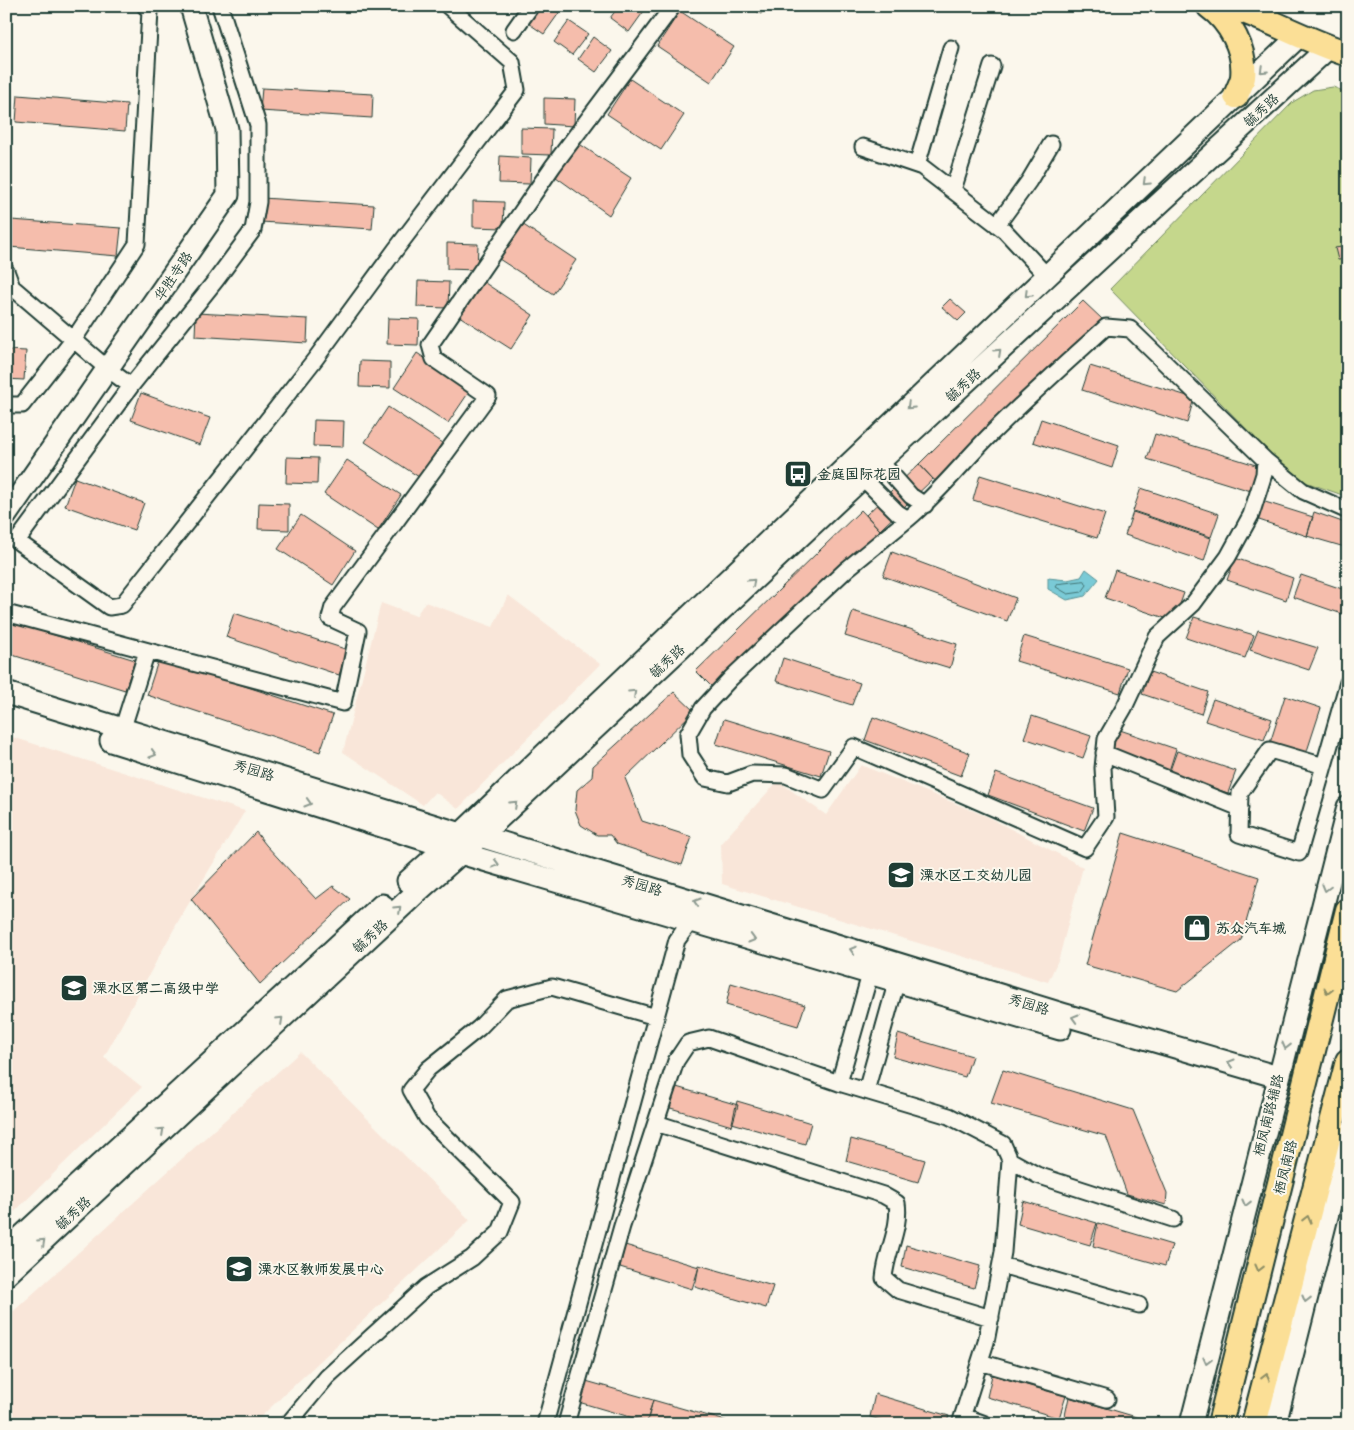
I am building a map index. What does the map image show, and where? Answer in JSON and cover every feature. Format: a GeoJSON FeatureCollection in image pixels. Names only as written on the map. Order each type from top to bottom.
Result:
{"type":"FeatureCollection","features":[{"type":"Feature","properties":{"kind":"main road"},"geometry":{"type":"LineString","coordinates":[[1209,6],[1230,28],[1242,55],[1243,77],[1236,96]]}},
{"type":"Feature","properties":{"kind":"main road"},"geometry":{"type":"LineString","coordinates":[[1230,6],[1266,18],[1299,36],[1338,51]]}},
{"type":"Feature","properties":{"kind":"main road","name":"栖凤南路"},"geometry":{"type":"LineString","coordinates":[[1220,1424],[1348,910]]}},
{"type":"Feature","properties":{"kind":"main road"},"geometry":{"type":"LineString","coordinates":[[1254,1424],[1348,1062]]}},
{"type":"Feature","properties":{"kind":"street"},"geometry":{"type":"LineString","coordinates":[[6,405],[22,405],[74,339],[137,244],[150,10],[145,6]]}},
{"type":"Feature","properties":{"kind":"street","name":"华胜寺路"},"geometry":{"type":"LineString","coordinates":[[6,515],[109,370],[228,195],[227,129],[192,6]]}},
{"type":"Feature","properties":{"kind":"street"},"geometry":{"type":"LineString","coordinates":[[220,6],[258,125],[258,202],[253,230],[216,280],[131,386],[17,541],[109,606],[122,605],[316,358],[518,90],[512,62],[448,6]]}},
{"type":"Feature","properties":{"kind":"street"},"geometry":{"type":"LineString","coordinates":[[514,30],[531,6]]}},
{"type":"Feature","properties":{"kind":"street"},"geometry":{"type":"LineString","coordinates":[[6,613],[343,703],[358,631],[330,618],[333,607],[488,396],[434,359],[430,345],[553,166],[674,6]]}},
{"type":"Feature","properties":{"kind":"street","name":"毓秀路"},"geometry":{"type":"LineString","coordinates":[[6,1275],[462,842],[1047,276],[1299,36]]}},
{"type":"Feature","properties":{"kind":"street"},"geometry":{"type":"LineString","coordinates":[[917,165],[951,48]]}},
{"type":"Feature","properties":{"kind":"street","name":"毓秀路"},"geometry":{"type":"LineString","coordinates":[[6,1251],[462,842],[880,461],[1338,51]]}},
{"type":"Feature","properties":{"kind":"street"},"geometry":{"type":"LineString","coordinates":[[953,190],[992,66]]}},
{"type":"Feature","properties":{"kind":"street"},"geometry":{"type":"LineString","coordinates":[[997,225],[1029,181],[1051,144]]}},
{"type":"Feature","properties":{"kind":"street"},"geometry":{"type":"LineString","coordinates":[[863,147],[917,165],[953,190],[997,225],[1047,276]]}},
{"type":"Feature","properties":{"kind":"street"},"geometry":{"type":"LineString","coordinates":[[6,271],[12,286],[109,370],[131,386]]}},
{"type":"Feature","properties":{"kind":"street"},"geometry":{"type":"LineString","coordinates":[[1265,460],[1264,474],[1251,515],[1228,557],[1193,604],[1157,637],[1124,708],[1106,739],[1104,753],[1106,817],[1085,848],[854,747],[823,790],[786,775],[752,774],[728,783],[705,778],[690,755],[688,734],[703,708],[732,678],[847,569],[924,505],[996,428],[1106,327],[1130,328],[1265,460],[1304,491],[1348,512]]}},
{"type":"Feature","properties":{"kind":"street"},"geometry":{"type":"LineString","coordinates":[[880,461],[911,496],[924,505]]}},
{"type":"Feature","properties":{"kind":"street"},"geometry":{"type":"LineString","coordinates":[[863,478],[898,513],[908,519]]}},
{"type":"Feature","properties":{"kind":"street"},"geometry":{"type":"LineString","coordinates":[[120,736],[147,651]]}},
{"type":"Feature","properties":{"kind":"street"},"geometry":{"type":"LineString","coordinates":[[1324,766],[1270,750],[1240,793],[1239,834],[1299,853],[1324,766],[1348,682]]}},
{"type":"Feature","properties":{"kind":"street","name":"秀园路"},"geometry":{"type":"LineString","coordinates":[[6,693],[120,736]]}},
{"type":"Feature","properties":{"kind":"street","name":"秀园路"},"geometry":{"type":"LineString","coordinates":[[6,708],[120,736],[462,842],[1276,1084]]}},
{"type":"Feature","properties":{"kind":"street"},"geometry":{"type":"LineString","coordinates":[[1104,753],[1240,808]]}},
{"type":"Feature","properties":{"kind":"street","name":"栖凤南路辅路"},"geometry":{"type":"LineString","coordinates":[[1191,1424],[1348,807]]}},
{"type":"Feature","properties":{"kind":"street","name":"秀园路"},"geometry":{"type":"LineString","coordinates":[[462,842],[691,921],[873,965]]}},
{"type":"Feature","properties":{"kind":"street"},"geometry":{"type":"LineString","coordinates":[[545,1424],[677,940],[691,921]]}},
{"type":"Feature","properties":{"kind":"street"},"geometry":{"type":"LineString","coordinates":[[839,1083],[873,965]]}},
{"type":"Feature","properties":{"kind":"street"},"geometry":{"type":"LineString","coordinates":[[866,1091],[899,973]]}},
{"type":"Feature","properties":{"kind":"street"},"geometry":{"type":"LineString","coordinates":[[288,1424],[327,1377],[420,1293],[472,1258],[500,1232],[512,1202],[427,1118],[411,1090],[428,1068],[478,1028],[508,999],[552,986],[656,1017]]}},
{"type":"Feature","properties":{"kind":"street"},"geometry":{"type":"LineString","coordinates":[[566,1424],[566,1414],[622,1226],[676,1061],[688,1043],[710,1038],[839,1083],[949,1116],[1004,1144],[1010,1160],[1001,1265],[980,1362],[961,1420],[985,1424]]}},
{"type":"Feature","properties":{"kind":"street"},"geometry":{"type":"LineString","coordinates":[[656,1123],[874,1192],[897,1203],[899,1216],[886,1261],[884,1278],[898,1290],[991,1318]]}},
{"type":"Feature","properties":{"kind":"street"},"geometry":{"type":"LineString","coordinates":[[1275,1424],[1348,1132]]}},
{"type":"Feature","properties":{"kind":"street"},"geometry":{"type":"LineString","coordinates":[[1010,1160],[1037,1175],[1173,1219]]}},
{"type":"Feature","properties":{"kind":"street"},"geometry":{"type":"LineString","coordinates":[[1001,1265],[1139,1306]]}},
{"type":"Feature","properties":{"kind":"street"},"geometry":{"type":"LineString","coordinates":[[980,1362],[1107,1399]]}},
{"type":"Feature","properties":{"kind":"shaded area"},"geometry":{"type":"Polygon","coordinates":[[[508,595],[600,664],[458,809],[435,792],[423,805],[343,752],[381,603],[416,616],[425,602],[493,627],[508,595]]]}},
{"type":"Feature","properties":{"kind":"shaded area","name":"溧水区第二高级中学"},"geometry":{"type":"Polygon","coordinates":[[[6,735],[245,811],[180,918],[104,1057],[142,1087],[6,1220],[6,735]]]}},
{"type":"Feature","properties":{"kind":"shaded area","name":"溧水区工交幼儿园"},"geometry":{"type":"Polygon","coordinates":[[[861,765],[988,817],[1083,867],[1059,958],[1048,982],[722,884],[721,843],[778,781],[826,815],[861,765]]]}},
{"type":"Feature","properties":{"kind":"shaded area","name":"溧水区教师发展中心"},"geometry":{"type":"Polygon","coordinates":[[[300,1052],[470,1220],[253,1424],[6,1424],[6,1318],[300,1052]]]}},
{"type":"Feature","properties":{"kind":"green space"},"geometry":{"type":"Polygon","coordinates":[[[1333,87],[1348,93],[1348,497],[1294,478],[1110,289],[1293,102],[1313,90],[1333,87]]]}},
{"type":"Feature","properties":{"kind":"water"},"geometry":{"type":"Polygon","coordinates":[[[1086,569],[1099,579],[1085,596],[1067,600],[1048,589],[1048,578],[1067,580],[1081,577],[1086,569]]]}},
{"type":"Feature","properties":{"kind":"building"},"geometry":{"type":"Polygon","coordinates":[[[365,6],[391,6],[388,14],[365,6]]]}},
{"type":"Feature","properties":{"kind":"building"},"geometry":{"type":"Polygon","coordinates":[[[536,6],[550,6],[559,13],[544,34],[525,21],[536,6]]]}},
{"type":"Feature","properties":{"kind":"building"},"geometry":{"type":"Polygon","coordinates":[[[619,6],[638,6],[644,11],[629,32],[610,18],[619,6]]]}},
{"type":"Feature","properties":{"kind":"building"},"geometry":{"type":"Polygon","coordinates":[[[748,6],[766,6],[761,14],[748,6]]]}},
{"type":"Feature","properties":{"kind":"building"},"geometry":{"type":"Polygon","coordinates":[[[680,11],[734,47],[711,82],[657,46],[680,11]]]}},
{"type":"Feature","properties":{"kind":"building"},"geometry":{"type":"Polygon","coordinates":[[[569,21],[588,34],[572,55],[554,42],[569,21]]]}},
{"type":"Feature","properties":{"kind":"building"},"geometry":{"type":"Polygon","coordinates":[[[593,37],[612,51],[596,72],[578,59],[593,37]]]}},
{"type":"Feature","properties":{"kind":"building"},"geometry":{"type":"Polygon","coordinates":[[[630,79],[684,115],[661,150],[607,114],[630,79]]]}},
{"type":"Feature","properties":{"kind":"building"},"geometry":{"type":"Polygon","coordinates":[[[262,88],[373,94],[372,118],[260,111],[262,88]]]}},
{"type":"Feature","properties":{"kind":"building"},"geometry":{"type":"Polygon","coordinates":[[[18,95],[127,104],[125,131],[16,122],[18,95]]]}},
{"type":"Feature","properties":{"kind":"building"},"geometry":{"type":"Polygon","coordinates":[[[544,98],[575,99],[574,126],[544,124],[544,98]]]}},
{"type":"Feature","properties":{"kind":"building"},"geometry":{"type":"Polygon","coordinates":[[[521,128],[552,129],[551,155],[521,154],[521,128]]]}},
{"type":"Feature","properties":{"kind":"building"},"geometry":{"type":"Polygon","coordinates":[[[578,143],[631,178],[609,215],[556,177],[578,143]]]}},
{"type":"Feature","properties":{"kind":"building"},"geometry":{"type":"Polygon","coordinates":[[[500,156],[531,158],[530,184],[499,183],[500,156]]]}},
{"type":"Feature","properties":{"kind":"building"},"geometry":{"type":"Polygon","coordinates":[[[262,198],[374,205],[372,229],[261,222],[262,198]]]}},
{"type":"Feature","properties":{"kind":"building"},"geometry":{"type":"Polygon","coordinates":[[[473,201],[504,202],[503,228],[473,227],[473,201]]]}},
{"type":"Feature","properties":{"kind":"building"},"geometry":{"type":"Polygon","coordinates":[[[11,220],[121,228],[118,256],[9,247],[11,220]]]}},
{"type":"Feature","properties":{"kind":"building"},"geometry":{"type":"Polygon","coordinates":[[[522,224],[576,260],[553,294],[499,259],[522,224]]]}},
{"type":"Feature","properties":{"kind":"building"},"geometry":{"type":"Polygon","coordinates":[[[447,243],[478,244],[477,270],[447,269],[447,243]]]}},
{"type":"Feature","properties":{"kind":"building"},"geometry":{"type":"Polygon","coordinates":[[[1348,246],[1348,259],[1338,260],[1335,248],[1348,246]]]}},
{"type":"Feature","properties":{"kind":"building"},"geometry":{"type":"Polygon","coordinates":[[[479,279],[533,315],[511,349],[456,314],[479,279]]]}},
{"type":"Feature","properties":{"kind":"building"},"geometry":{"type":"Polygon","coordinates":[[[418,281],[449,282],[448,308],[417,307],[418,281]]]}},
{"type":"Feature","properties":{"kind":"building"},"geometry":{"type":"Polygon","coordinates":[[[950,299],[966,313],[958,321],[942,307],[950,299]]]}},
{"type":"Feature","properties":{"kind":"building"},"geometry":{"type":"Polygon","coordinates":[[[1083,301],[1102,319],[936,481],[933,479],[919,464],[1083,301]]]}},
{"type":"Feature","properties":{"kind":"building"},"geometry":{"type":"Polygon","coordinates":[[[196,313],[308,319],[307,343],[195,336],[196,313]]]}},
{"type":"Feature","properties":{"kind":"building"},"geometry":{"type":"Polygon","coordinates":[[[388,318],[419,319],[418,345],[387,344],[388,318]]]}},
{"type":"Feature","properties":{"kind":"building"},"geometry":{"type":"Polygon","coordinates":[[[6,350],[26,351],[24,380],[6,379],[6,350]]]}},
{"type":"Feature","properties":{"kind":"building"},"geometry":{"type":"Polygon","coordinates":[[[417,353],[471,389],[448,423],[394,388],[417,353]]]}},
{"type":"Feature","properties":{"kind":"building"},"geometry":{"type":"Polygon","coordinates":[[[360,361],[390,362],[390,388],[359,387],[360,361]]]}},
{"type":"Feature","properties":{"kind":"building"},"geometry":{"type":"Polygon","coordinates":[[[1090,366],[1194,398],[1187,423],[1082,390],[1090,366]]]}},
{"type":"Feature","properties":{"kind":"building"},"geometry":{"type":"Polygon","coordinates":[[[141,393],[210,418],[200,445],[131,420],[141,393]]]}},
{"type":"Feature","properties":{"kind":"building"},"geometry":{"type":"Polygon","coordinates":[[[388,407],[442,443],[419,477],[365,442],[388,407]]]}},
{"type":"Feature","properties":{"kind":"building"},"geometry":{"type":"Polygon","coordinates":[[[1041,419],[1119,445],[1112,468],[1033,442],[1041,419]]]}},
{"type":"Feature","properties":{"kind":"building"},"geometry":{"type":"Polygon","coordinates":[[[314,420],[344,421],[343,447],[313,446],[314,420]]]}},
{"type":"Feature","properties":{"kind":"building"},"geometry":{"type":"Polygon","coordinates":[[[1155,434],[1259,466],[1251,491],[1147,459],[1155,434]]]}},
{"type":"Feature","properties":{"kind":"building"},"geometry":{"type":"Polygon","coordinates":[[[287,457],[318,458],[317,484],[286,483],[287,457]]]}},
{"type":"Feature","properties":{"kind":"building"},"geometry":{"type":"Polygon","coordinates":[[[347,460],[401,495],[378,530],[324,494],[347,460]]]}},
{"type":"Feature","properties":{"kind":"building"},"geometry":{"type":"Polygon","coordinates":[[[919,464],[933,479],[880,530],[866,515],[919,464]]]}},
{"type":"Feature","properties":{"kind":"building"},"geometry":{"type":"Polygon","coordinates":[[[980,475],[1105,514],[1097,538],[973,500],[980,475]]]}},
{"type":"Feature","properties":{"kind":"building"},"geometry":{"type":"Polygon","coordinates":[[[75,478],[144,503],[134,530],[65,506],[75,478]]]}},
{"type":"Feature","properties":{"kind":"building"},"geometry":{"type":"Polygon","coordinates":[[[1141,488],[1219,514],[1211,537],[1133,511],[1141,488]]]}},
{"type":"Feature","properties":{"kind":"building"},"geometry":{"type":"Polygon","coordinates":[[[1262,501],[1313,517],[1307,536],[1256,519],[1262,501]]]}},
{"type":"Feature","properties":{"kind":"building"},"geometry":{"type":"Polygon","coordinates":[[[259,503],[289,504],[289,530],[258,529],[259,503]]]}},
{"type":"Feature","properties":{"kind":"building"},"geometry":{"type":"Polygon","coordinates":[[[861,510],[880,530],[715,690],[696,671],[861,510]]]}},
{"type":"Feature","properties":{"kind":"building"},"geometry":{"type":"Polygon","coordinates":[[[1133,512],[1211,538],[1204,561],[1125,535],[1133,512]]]}},
{"type":"Feature","properties":{"kind":"building"},"geometry":{"type":"Polygon","coordinates":[[[1314,512],[1348,524],[1348,548],[1307,536],[1314,512]]]}},
{"type":"Feature","properties":{"kind":"building"},"geometry":{"type":"Polygon","coordinates":[[[301,515],[355,551],[333,585],[278,549],[301,515]]]}},
{"type":"Feature","properties":{"kind":"building"},"geometry":{"type":"Polygon","coordinates":[[[892,552],[1016,598],[1007,621],[883,576],[892,552]]]}},
{"type":"Feature","properties":{"kind":"building"},"geometry":{"type":"Polygon","coordinates":[[[1235,558],[1293,578],[1286,600],[1227,580],[1235,558]]]}},
{"type":"Feature","properties":{"kind":"building"},"geometry":{"type":"Polygon","coordinates":[[[1115,570],[1184,593],[1174,621],[1105,598],[1115,570]]]}},
{"type":"Feature","properties":{"kind":"building"},"geometry":{"type":"Polygon","coordinates":[[[1301,575],[1348,591],[1348,616],[1293,597],[1301,575]]]}},
{"type":"Feature","properties":{"kind":"building"},"geometry":{"type":"Polygon","coordinates":[[[853,611],[957,644],[950,668],[845,636],[853,611]]]}},
{"type":"Feature","properties":{"kind":"building"},"geometry":{"type":"Polygon","coordinates":[[[234,613],[348,650],[339,675],[226,637],[234,613]]]}},
{"type":"Feature","properties":{"kind":"building"},"geometry":{"type":"Polygon","coordinates":[[[1194,617],[1254,635],[1245,658],[1186,638],[1194,617]]]}},
{"type":"Feature","properties":{"kind":"building"},"geometry":{"type":"Polygon","coordinates":[[[6,620],[135,660],[125,690],[6,653],[6,620]]]}},
{"type":"Feature","properties":{"kind":"building"},"geometry":{"type":"Polygon","coordinates":[[[1258,630],[1318,648],[1309,670],[1250,650],[1258,630]]]}},
{"type":"Feature","properties":{"kind":"building"},"geometry":{"type":"Polygon","coordinates":[[[1024,636],[1128,668],[1120,693],[1016,661],[1024,636]]]}},
{"type":"Feature","properties":{"kind":"building"},"geometry":{"type":"Polygon","coordinates":[[[159,658],[333,715],[320,752],[147,695],[159,658]]]}},
{"type":"Feature","properties":{"kind":"building"},"geometry":{"type":"Polygon","coordinates":[[[783,658],[860,683],[852,705],[776,681],[783,658]]]}},
{"type":"Feature","properties":{"kind":"building"},"geometry":{"type":"Polygon","coordinates":[[[1150,672],[1208,692],[1201,714],[1142,694],[1150,672]]]}},
{"type":"Feature","properties":{"kind":"building"},"geometry":{"type":"Polygon","coordinates":[[[674,692],[694,711],[625,778],[642,821],[692,837],[682,865],[617,844],[610,835],[597,835],[581,825],[575,810],[577,790],[592,777],[593,766],[674,692]]]}},
{"type":"Feature","properties":{"kind":"building"},"geometry":{"type":"Polygon","coordinates":[[[1285,696],[1321,708],[1306,754],[1270,743],[1285,696]]]}},
{"type":"Feature","properties":{"kind":"building"},"geometry":{"type":"Polygon","coordinates":[[[1213,699],[1272,719],[1264,740],[1205,721],[1213,699]]]}},
{"type":"Feature","properties":{"kind":"building"},"geometry":{"type":"Polygon","coordinates":[[[1032,716],[1091,736],[1083,758],[1024,738],[1032,716]]]}},
{"type":"Feature","properties":{"kind":"building"},"geometry":{"type":"Polygon","coordinates":[[[873,717],[970,753],[961,776],[865,740],[873,717]]]}},
{"type":"Feature","properties":{"kind":"building"},"geometry":{"type":"Polygon","coordinates":[[[724,719],[829,751],[821,776],[716,744],[724,719]]]}},
{"type":"Feature","properties":{"kind":"building"},"geometry":{"type":"Polygon","coordinates":[[[1117,729],[1176,749],[1169,771],[1110,750],[1117,729]]]}},
{"type":"Feature","properties":{"kind":"building"},"geometry":{"type":"Polygon","coordinates":[[[1177,751],[1236,771],[1228,793],[1169,773],[1177,751]]]}},
{"type":"Feature","properties":{"kind":"building"},"geometry":{"type":"Polygon","coordinates":[[[996,773],[1093,808],[1084,831],[988,795],[996,773]]]}},
{"type":"Feature","properties":{"kind":"building"},"geometry":{"type":"Polygon","coordinates":[[[256,832],[316,899],[333,886],[350,899],[260,984],[191,899],[256,832]]]}},
{"type":"Feature","properties":{"kind":"building"},"geometry":{"type":"Polygon","coordinates":[[[1123,833],[1259,877],[1241,940],[1177,991],[1085,965],[1123,833]]]}},
{"type":"Feature","properties":{"kind":"building"},"geometry":{"type":"Polygon","coordinates":[[[731,983],[805,1005],[798,1026],[726,1005],[731,983]]]}},
{"type":"Feature","properties":{"kind":"building"},"geometry":{"type":"Polygon","coordinates":[[[898,1034],[972,1056],[965,1077],[893,1057],[898,1034]]]}},
{"type":"Feature","properties":{"kind":"building"},"geometry":{"type":"Polygon","coordinates":[[[1003,1070],[1133,1110],[1167,1193],[1166,1205],[1127,1194],[1106,1136],[991,1103],[1003,1070]]]}},
{"type":"Feature","properties":{"kind":"building"},"geometry":{"type":"Polygon","coordinates":[[[673,1086],[738,1105],[732,1126],[667,1107],[673,1086]]]}},
{"type":"Feature","properties":{"kind":"building"},"geometry":{"type":"Polygon","coordinates":[[[737,1101],[811,1123],[805,1144],[732,1123],[737,1101]]]}},
{"type":"Feature","properties":{"kind":"building"},"geometry":{"type":"Polygon","coordinates":[[[851,1139],[925,1160],[918,1182],[846,1161],[851,1139]]]}},
{"type":"Feature","properties":{"kind":"building"},"geometry":{"type":"Polygon","coordinates":[[[1023,1201],[1097,1223],[1090,1245],[1018,1224],[1023,1201]]]}},
{"type":"Feature","properties":{"kind":"building"},"geometry":{"type":"Polygon","coordinates":[[[1098,1223],[1172,1245],[1165,1266],[1093,1246],[1098,1223]]]}},
{"type":"Feature","properties":{"kind":"building"},"geometry":{"type":"Polygon","coordinates":[[[625,1245],[699,1267],[692,1289],[620,1267],[625,1245]]]}},
{"type":"Feature","properties":{"kind":"building"},"geometry":{"type":"Polygon","coordinates":[[[906,1245],[980,1266],[974,1288],[902,1267],[906,1245]]]}},
{"type":"Feature","properties":{"kind":"building"},"geometry":{"type":"Polygon","coordinates":[[[699,1265],[773,1286],[766,1308],[695,1287],[699,1265]]]}},
{"type":"Feature","properties":{"kind":"building"},"geometry":{"type":"Polygon","coordinates":[[[992,1375],[1066,1396],[1059,1418],[987,1397],[992,1375]]]}},
{"type":"Feature","properties":{"kind":"building"},"geometry":{"type":"Polygon","coordinates":[[[579,1379],[653,1400],[647,1422],[575,1401],[579,1379]]]}},
{"type":"Feature","properties":{"kind":"building"},"geometry":{"type":"Polygon","coordinates":[[[875,1394],[949,1416],[946,1424],[895,1424],[870,1417],[875,1394]]]}},
{"type":"Feature","properties":{"kind":"building"},"geometry":{"type":"Polygon","coordinates":[[[1069,1397],[1143,1419],[1141,1424],[1078,1424],[1064,1420],[1069,1397]]]}},
{"type":"Feature","properties":{"kind":"building"},"geometry":{"type":"Polygon","coordinates":[[[653,1400],[726,1421],[726,1424],[647,1422],[653,1400]]]}},
{"type":"Feature","properties":{"kind":"place","name":"金庭国际花园"},"geometry":{"type":"Point","coordinates":[798,474]}},
{"type":"Feature","properties":{"kind":"place","name":"溧水区工交幼儿园"},"geometry":{"type":"Point","coordinates":[901,875]}},
{"type":"Feature","properties":{"kind":"place","name":"苏众汽车城"},"geometry":{"type":"Point","coordinates":[1197,928]}},
{"type":"Feature","properties":{"kind":"place","name":"溧水区第二高级中学"},"geometry":{"type":"Point","coordinates":[74,988]}},
{"type":"Feature","properties":{"kind":"place","name":"溧水区教师发展中心"},"geometry":{"type":"Point","coordinates":[239,1269]}}]}
